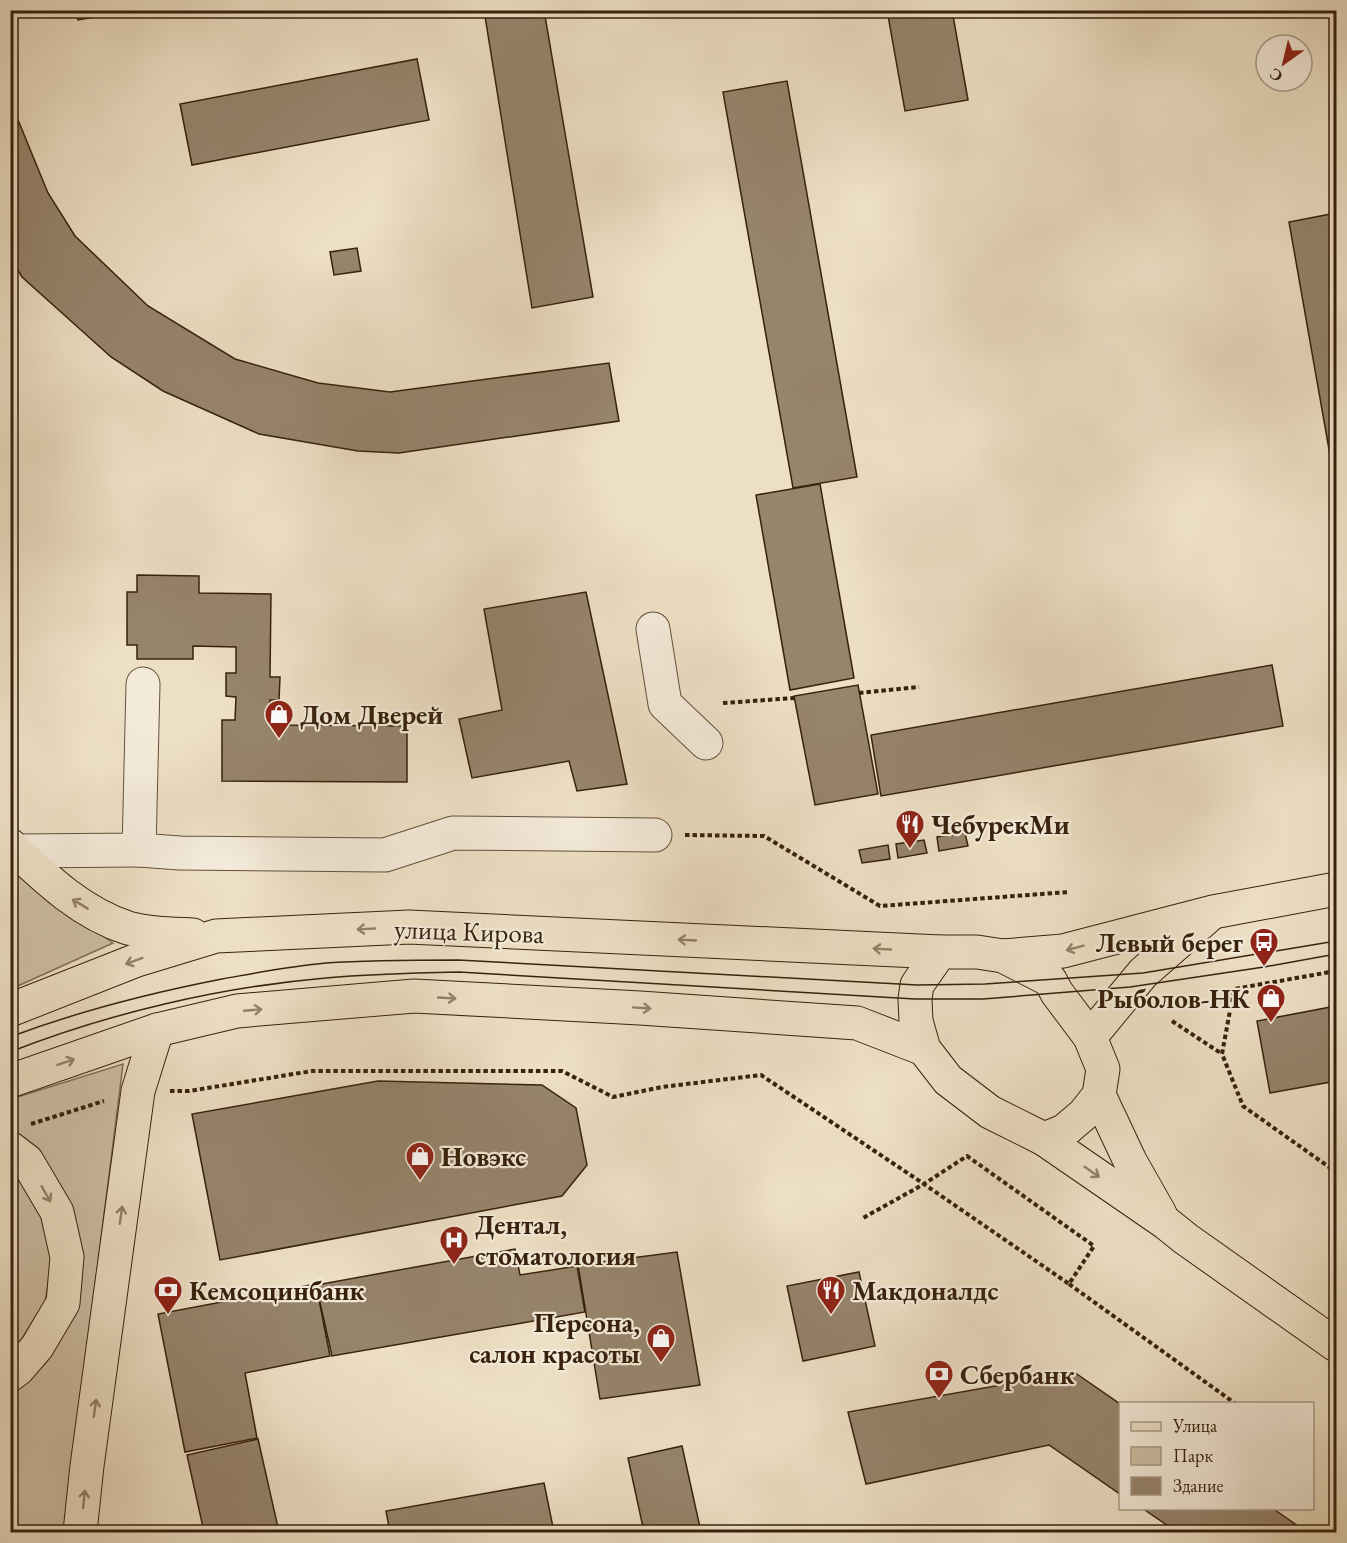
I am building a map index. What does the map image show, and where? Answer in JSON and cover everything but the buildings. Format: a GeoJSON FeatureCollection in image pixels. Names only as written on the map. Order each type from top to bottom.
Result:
{"type":"FeatureCollection","features":[{"type":"Feature","properties":{"kind":"main road"},"geometry":{"type":"LineString","coordinates":[[14,848],[68,897],[98,915],[128,928],[157,933],[216,936]]}},
{"type":"Feature","properties":{"kind":"main road"},"geometry":{"type":"LineString","coordinates":[[1336,889],[1213,912],[1064,951],[1003,956],[977,952],[940,952],[917,985],[915,999],[916,1022],[924,1049],[948,1080],[990,1112],[1044,1139],[1336,1345]]}},
{"type":"Feature","properties":{"kind":"main road"},"geometry":{"type":"LineString","coordinates":[[1090,1037],[1143,973],[1213,912]]}},
{"type":"Feature","properties":{"kind":"main road","name":"улица Кирова"},"geometry":{"type":"LineString","coordinates":[[10,1011],[137,960],[216,936],[409,927],[940,952]]}},
{"type":"Feature","properties":{"kind":"main road"},"geometry":{"type":"LineString","coordinates":[[1003,956],[1050,980],[1090,1037],[1103,1069],[1099,1095],[1084,1114],[1064,1131],[1044,1139]]}},
{"type":"Feature","properties":{"kind":"main road"},"geometry":{"type":"LineString","coordinates":[[10,1081],[157,1030],[237,1011],[414,996],[857,1023],[924,1049]]}},
{"type":"Feature","properties":{"kind":"main road"},"geometry":{"type":"LineString","coordinates":[[80,1533],[138,1091],[157,1030]]}},
{"type":"Feature","properties":{"kind":"main road"},"geometry":{"type":"LineString","coordinates":[[1099,1095],[1130,1161],[1166,1223]]}},
{"type":"Feature","properties":{"kind":"main road"},"geometry":{"type":"LineString","coordinates":[[10,1375],[37,1347],[63,1303],[67,1257],[57,1212],[27,1161],[19,1137]]}},
{"type":"Feature","properties":{"kind":"lane"},"geometry":{"type":"LineString","coordinates":[[653,629],[665,704],[706,743]]}},
{"type":"Feature","properties":{"kind":"lane"},"geometry":{"type":"LineString","coordinates":[[140,850],[143,684]]}},
{"type":"Feature","properties":{"kind":"lane"},"geometry":{"type":"LineString","coordinates":[[14,848],[180,853],[385,855],[453,833],[655,835]]}},
{"type":"Feature","properties":{"kind":"path"},"geometry":{"type":"LineString","coordinates":[[859,693],[919,687]]}},
{"type":"Feature","properties":{"kind":"path"},"geometry":{"type":"LineString","coordinates":[[723,704],[795,698]]}},
{"type":"Feature","properties":{"kind":"path"},"geometry":{"type":"LineString","coordinates":[[655,835],[764,836],[880,906],[1069,892]]}},
{"type":"Feature","properties":{"kind":"path"},"geometry":{"type":"LineString","coordinates":[[1336,971],[1234,989],[1222,1054],[1243,1106],[1336,1172]]}},
{"type":"Feature","properties":{"kind":"path"},"geometry":{"type":"LineString","coordinates":[[1172,1021],[1222,1054]]}},
{"type":"Feature","properties":{"kind":"path"},"geometry":{"type":"LineString","coordinates":[[19,1137],[138,1091],[189,1091],[312,1071],[562,1071],[613,1097],[662,1087],[761,1075],[1069,1284],[1233,1402]]}},
{"type":"Feature","properties":{"kind":"path"},"geometry":{"type":"LineString","coordinates":[[863,1218],[924,1184],[967,1156],[1094,1246],[1069,1284]]}},
{"type":"Feature","properties":{"kind":"green space"},"geometry":{"type":"Polygon","coordinates":[[[10,866],[100,934],[113,943],[11,989],[10,866]]]}},
{"type":"Feature","properties":{"kind":"green space"},"geometry":{"type":"Polygon","coordinates":[[[123,1064],[64,1532],[11,1532],[10,1387],[76,1274],[11,1135],[11,1099],[123,1064]]]}},
{"type":"Feature","properties":{"kind":"green space"},"geometry":{"type":"Polygon","coordinates":[[[11,1166],[47,1219],[52,1260],[45,1302],[21,1340],[11,1349],[11,1166]]]}},
{"type":"Feature","properties":{"kind":"tram line"},"geometry":{"type":"LineString","coordinates":[[10,1037],[88,1011],[168,990],[261,972],[326,963],[458,960],[917,985],[985,984],[1143,973],[1336,941]]}},
{"type":"Feature","properties":{"kind":"tram line"},"geometry":{"type":"LineString","coordinates":[[10,1052],[86,1025],[166,1004],[246,988],[343,977],[459,972],[915,999],[983,999],[1130,987],[1336,954]]}},
{"type":"Feature","properties":{"kind":"place","name":"Дом Дверей"},"geometry":{"type":"Point","coordinates":[279,740]}},
{"type":"Feature","properties":{"kind":"place","name":"ЧебурекМи"},"geometry":{"type":"Point","coordinates":[910,850]}},
{"type":"Feature","properties":{"kind":"place","name":"Левый берег"},"geometry":{"type":"Point","coordinates":[1264,968]}},
{"type":"Feature","properties":{"kind":"place","name":"Рыболов-НК"},"geometry":{"type":"Point","coordinates":[1271,1024]}},
{"type":"Feature","properties":{"kind":"place","name":"Новэкс"},"geometry":{"type":"Point","coordinates":[420,1182]}},
{"type":"Feature","properties":{"kind":"place","name":"Дентал, стоматология"},"geometry":{"type":"Point","coordinates":[454,1266]}},
{"type":"Feature","properties":{"kind":"place","name":"Кемсоцинбанк"},"geometry":{"type":"Point","coordinates":[168,1316]}},
{"type":"Feature","properties":{"kind":"place","name":"Макдоналдс"},"geometry":{"type":"Point","coordinates":[831,1316]}},
{"type":"Feature","properties":{"kind":"place","name":"Персона, салон красоты"},"geometry":{"type":"Point","coordinates":[661,1364]}},
{"type":"Feature","properties":{"kind":"place","name":"Сбербанк"},"geometry":{"type":"Point","coordinates":[939,1400]}}]}
